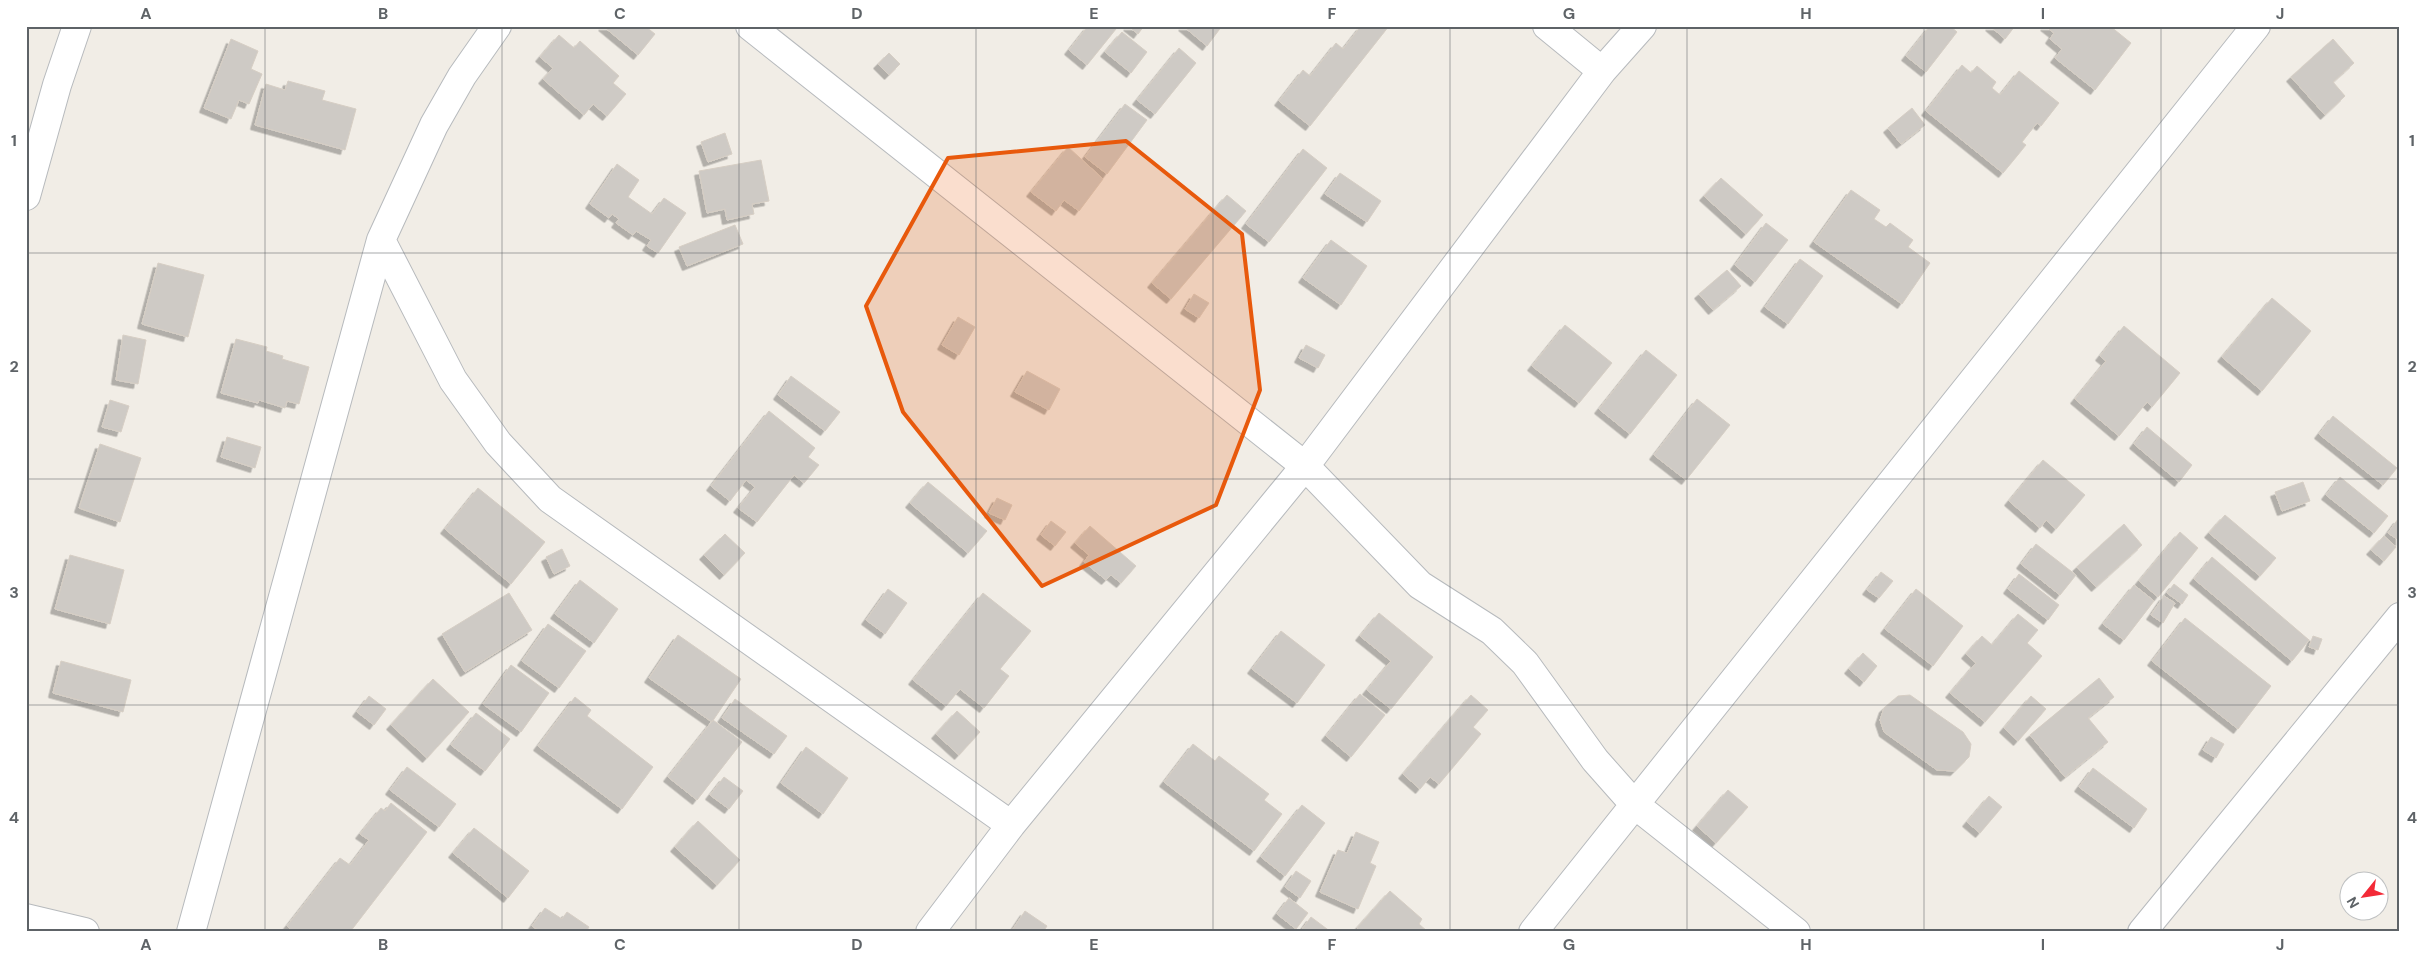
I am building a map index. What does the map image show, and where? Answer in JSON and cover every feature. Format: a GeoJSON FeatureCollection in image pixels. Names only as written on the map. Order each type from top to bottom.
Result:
{"type":"FeatureCollection","features":[{"type":"Feature","properties":{"kind":"street"},"geometry":{"type":"LineString","coordinates":[[26,196],[57,84],[77,26]]}},
{"type":"Feature","properties":{"kind":"street"},"geometry":{"type":"LineString","coordinates":[[192,932],[381,240],[434,125],[462,76],[497,26]]}},
{"type":"Feature","properties":{"kind":"street"},"geometry":{"type":"LineString","coordinates":[[750,26],[1305,466],[1420,585],[1492,631],[1525,663],[1595,760],[1634,804],[1796,932]]}},
{"type":"Feature","properties":{"kind":"street"},"geometry":{"type":"LineString","coordinates":[[1546,26],[1602,71]]}},
{"type":"Feature","properties":{"kind":"street"},"geometry":{"type":"LineString","coordinates":[[930,932],[1011,824],[1305,466],[1602,71],[1642,26]]}},
{"type":"Feature","properties":{"kind":"street"},"geometry":{"type":"LineString","coordinates":[[1533,932],[2256,26]]}},
{"type":"Feature","properties":{"kind":"street"},"geometry":{"type":"LineString","coordinates":[[381,240],[453,380],[498,443],[550,499],[1011,824]]}},
{"type":"Feature","properties":{"kind":"street"},"geometry":{"type":"LineString","coordinates":[[2142,932],[2400,617]]}},
{"type":"Feature","properties":{"kind":"street"},"geometry":{"type":"LineString","coordinates":[[26,918],[85,932]]}},
{"type":"Feature","properties":{"kind":"highlighted area"},"geometry":{"type":"Polygon","coordinates":[[[1126,141],[1242,234],[1260,390],[1216,505],[1042,586],[903,412],[866,306],[948,158],[1126,141]]]}},
{"type":"Feature","properties":{"kind":"building"},"geometry":{"type":"Polygon","coordinates":[[[603,26],[645,26],[655,34],[638,55],[603,26]]]}},
{"type":"Feature","properties":{"kind":"building"},"geometry":{"type":"Polygon","coordinates":[[[1088,26],[1113,26],[1116,29],[1087,65],[1069,50],[1088,26]]]}},
{"type":"Feature","properties":{"kind":"building"},"geometry":{"type":"Polygon","coordinates":[[[1128,26],[1144,26],[1138,34],[1128,26]]]}},
{"type":"Feature","properties":{"kind":"building"},"geometry":{"type":"Polygon","coordinates":[[[1183,26],[1222,26],[1207,46],[1183,26]]]}},
{"type":"Feature","properties":{"kind":"building"},"geometry":{"type":"Polygon","coordinates":[[[1361,26],[1389,26],[1310,126],[1279,101],[1303,70],[1310,76],[1336,43],[1343,49],[1361,26]]]}},
{"type":"Feature","properties":{"kind":"building"},"geometry":{"type":"Polygon","coordinates":[[[1930,26],[1950,26],[1957,32],[1926,72],[1906,56],[1930,26]]]}},
{"type":"Feature","properties":{"kind":"building"},"geometry":{"type":"Polygon","coordinates":[[[1990,26],[2015,26],[2005,39],[1990,26]]]}},
{"type":"Feature","properties":{"kind":"building"},"geometry":{"type":"Polygon","coordinates":[[[2045,26],[2110,26],[2131,43],[2095,90],[2055,58],[2062,49],[2050,39],[2054,33],[2045,26]]]}},
{"type":"Feature","properties":{"kind":"building"},"geometry":{"type":"Polygon","coordinates":[[[1122,32],[1147,52],[1131,73],[1105,52],[1122,32]]]}},
{"type":"Feature","properties":{"kind":"building"},"geometry":{"type":"Polygon","coordinates":[[[559,35],[574,48],[580,41],[619,76],[613,83],[626,94],[607,116],[593,104],[584,115],[543,79],[553,68],[540,57],[559,35]]]}},
{"type":"Feature","properties":{"kind":"building"},"geometry":{"type":"Polygon","coordinates":[[[231,39],[258,51],[251,69],[262,74],[249,104],[239,100],[231,119],[204,108],[231,39]]]}},
{"type":"Feature","properties":{"kind":"building"},"geometry":{"type":"Polygon","coordinates":[[[2333,39],[2354,63],[2333,82],[2345,96],[2325,115],[2291,77],[2333,39]]]}},
{"type":"Feature","properties":{"kind":"building"},"geometry":{"type":"Polygon","coordinates":[[[1179,48],[1196,63],[1155,114],[1137,100],[1179,48]]]}},
{"type":"Feature","properties":{"kind":"building"},"geometry":{"type":"Polygon","coordinates":[[[889,53],[900,64],[889,75],[878,64],[889,53]]]}},
{"type":"Feature","properties":{"kind":"building"},"geometry":{"type":"Polygon","coordinates":[[[1962,65],[1971,73],[1977,66],[1996,82],[1992,88],[2000,95],[2019,71],[2059,103],[2041,126],[2037,123],[2022,142],[2026,145],[2003,173],[1926,111],[1962,65]]]}},
{"type":"Feature","properties":{"kind":"building"},"geometry":{"type":"Polygon","coordinates":[[[288,81],[325,91],[322,100],[356,109],[345,150],[255,125],[266,84],[285,90],[288,81]]]}},
{"type":"Feature","properties":{"kind":"building"},"geometry":{"type":"Polygon","coordinates":[[[1125,104],[1147,120],[1107,174],[1085,157],[1125,104]]]}},
{"type":"Feature","properties":{"kind":"building"},"geometry":{"type":"Polygon","coordinates":[[[1912,108],[1925,125],[1901,144],[1888,128],[1912,108]]]}},
{"type":"Feature","properties":{"kind":"building"},"geometry":{"type":"Polygon","coordinates":[[[725,133],[732,154],[708,162],[701,142],[725,133]]]}},
{"type":"Feature","properties":{"kind":"building"},"geometry":{"type":"Polygon","coordinates":[[[1068,147],[1103,179],[1079,211],[1064,200],[1056,211],[1031,192],[1068,147]]]}},
{"type":"Feature","properties":{"kind":"building"},"geometry":{"type":"Polygon","coordinates":[[[1303,149],[1327,168],[1269,242],[1246,224],[1303,149]]]}},
{"type":"Feature","properties":{"kind":"building"},"geometry":{"type":"Polygon","coordinates":[[[761,160],[769,201],[752,204],[754,214],[727,220],[725,209],[707,213],[699,171],[761,160]]]}},
{"type":"Feature","properties":{"kind":"building"},"geometry":{"type":"Polygon","coordinates":[[[617,164],[639,180],[628,197],[652,214],[664,198],[686,213],[658,253],[647,246],[651,240],[636,231],[633,235],[616,223],[619,219],[612,214],[609,218],[590,204],[617,164]]]}},
{"type":"Feature","properties":{"kind":"building"},"geometry":{"type":"Polygon","coordinates":[[[1340,173],[1381,201],[1367,222],[1325,194],[1340,173]]]}},
{"type":"Feature","properties":{"kind":"building"},"geometry":{"type":"Polygon","coordinates":[[[1721,178],[1763,215],[1746,234],[1704,196],[1721,178]]]}},
{"type":"Feature","properties":{"kind":"building"},"geometry":{"type":"Polygon","coordinates":[[[1851,190],[1880,210],[1874,219],[1886,227],[1890,223],[1913,240],[1908,247],[1930,263],[1902,304],[1814,242],[1851,190]]]}},
{"type":"Feature","properties":{"kind":"building"},"geometry":{"type":"Polygon","coordinates":[[[1227,195],[1246,211],[1171,299],[1152,283],[1227,195]]]}},
{"type":"Feature","properties":{"kind":"building"},"geometry":{"type":"Polygon","coordinates":[[[1766,223],[1788,240],[1755,282],[1735,265],[1766,223]]]}},
{"type":"Feature","properties":{"kind":"building"},"geometry":{"type":"Polygon","coordinates":[[[735,225],[743,244],[687,266],[679,247],[735,225]]]}},
{"type":"Feature","properties":{"kind":"building"},"geometry":{"type":"Polygon","coordinates":[[[1331,240],[1367,266],[1341,305],[1303,278],[1331,240]]]}},
{"type":"Feature","properties":{"kind":"building"},"geometry":{"type":"Polygon","coordinates":[[[1800,259],[1823,276],[1788,324],[1765,307],[1800,259]]]}},
{"type":"Feature","properties":{"kind":"building"},"geometry":{"type":"Polygon","coordinates":[[[158,263],[204,275],[188,337],[142,324],[158,263]]]}},
{"type":"Feature","properties":{"kind":"building"},"geometry":{"type":"Polygon","coordinates":[[[1727,270],[1741,286],[1713,310],[1699,294],[1727,270]]]}},
{"type":"Feature","properties":{"kind":"building"},"geometry":{"type":"Polygon","coordinates":[[[1194,294],[1209,303],[1199,318],[1185,309],[1194,294]]]}},
{"type":"Feature","properties":{"kind":"building"},"geometry":{"type":"Polygon","coordinates":[[[2272,298],[2311,331],[2262,391],[2222,357],[2272,298]]]}},
{"type":"Feature","properties":{"kind":"building"},"geometry":{"type":"Polygon","coordinates":[[[958,317],[975,327],[959,355],[942,345],[958,317]]]}},
{"type":"Feature","properties":{"kind":"building"},"geometry":{"type":"Polygon","coordinates":[[[1565,325],[1612,363],[1579,403],[1532,366],[1565,325]]]}},
{"type":"Feature","properties":{"kind":"building"},"geometry":{"type":"Polygon","coordinates":[[[2124,326],[2180,373],[2152,407],[2147,402],[2119,436],[2075,399],[2106,361],[2100,356],[2124,326]]]}},
{"type":"Feature","properties":{"kind":"building"},"geometry":{"type":"Polygon","coordinates":[[[123,335],[146,340],[138,384],[116,380],[123,335]]]}},
{"type":"Feature","properties":{"kind":"building"},"geometry":{"type":"Polygon","coordinates":[[[236,339],[267,347],[266,351],[283,356],[282,359],[309,367],[299,404],[287,401],[285,408],[259,400],[258,403],[221,393],[236,339]]]}},
{"type":"Feature","properties":{"kind":"building"},"geometry":{"type":"Polygon","coordinates":[[[1306,345],[1325,355],[1318,368],[1299,358],[1306,345]]]}},
{"type":"Feature","properties":{"kind":"building"},"geometry":{"type":"Polygon","coordinates":[[[1646,350],[1677,375],[1630,434],[1599,409],[1646,350]]]}},
{"type":"Feature","properties":{"kind":"building"},"geometry":{"type":"Polygon","coordinates":[[[1027,371],[1060,389],[1049,410],[1015,392],[1027,371]]]}},
{"type":"Feature","properties":{"kind":"building"},"geometry":{"type":"Polygon","coordinates":[[[791,376],[840,412],[825,431],[778,395],[791,376]]]}},
{"type":"Feature","properties":{"kind":"building"},"geometry":{"type":"Polygon","coordinates":[[[1697,399],[1730,425],[1686,480],[1654,455],[1697,399]]]}},
{"type":"Feature","properties":{"kind":"building"},"geometry":{"type":"Polygon","coordinates":[[[110,400],[129,406],[121,432],[102,427],[110,400]]]}},
{"type":"Feature","properties":{"kind":"building"},"geometry":{"type":"Polygon","coordinates":[[[769,411],[815,448],[808,457],[819,465],[804,483],[794,475],[757,522],[738,508],[755,487],[746,480],[730,501],[711,486],[769,411]]]}},
{"type":"Feature","properties":{"kind":"building"},"geometry":{"type":"Polygon","coordinates":[[[2333,416],[2397,468],[2383,485],[2319,434],[2333,416]]]}},
{"type":"Feature","properties":{"kind":"building"},"geometry":{"type":"Polygon","coordinates":[[[2147,427],[2192,465],[2179,482],[2134,444],[2147,427]]]}},
{"type":"Feature","properties":{"kind":"building"},"geometry":{"type":"Polygon","coordinates":[[[227,437],[261,447],[255,468],[221,457],[227,437]]]}},
{"type":"Feature","properties":{"kind":"building"},"geometry":{"type":"Polygon","coordinates":[[[100,444],[141,458],[120,522],[79,508],[100,444]]]}},
{"type":"Feature","properties":{"kind":"building"},"geometry":{"type":"Polygon","coordinates":[[[2043,460],[2085,495],[2056,529],[2046,520],[2040,528],[2009,501],[2043,460]]]}},
{"type":"Feature","properties":{"kind":"building"},"geometry":{"type":"Polygon","coordinates":[[[2340,477],[2388,516],[2374,533],[2326,495],[2340,477]]]}},
{"type":"Feature","properties":{"kind":"building"},"geometry":{"type":"Polygon","coordinates":[[[928,482],[987,531],[968,553],[910,503],[928,482]]]}},
{"type":"Feature","properties":{"kind":"building"},"geometry":{"type":"Polygon","coordinates":[[[2303,482],[2310,501],[2282,511],[2275,492],[2303,482]]]}},
{"type":"Feature","properties":{"kind":"building"},"geometry":{"type":"Polygon","coordinates":[[[478,488],[545,542],[511,584],[445,529],[478,488]]]}},
{"type":"Feature","properties":{"kind":"building"},"geometry":{"type":"Polygon","coordinates":[[[997,498],[1012,505],[1005,520],[989,513],[997,498]]]}},
{"type":"Feature","properties":{"kind":"building"},"geometry":{"type":"Polygon","coordinates":[[[2225,515],[2276,558],[2260,576],[2209,533],[2225,515]]]}},
{"type":"Feature","properties":{"kind":"building"},"geometry":{"type":"Polygon","coordinates":[[[2398,519],[2400,520],[2400,541],[2388,533],[2398,519]]]}},
{"type":"Feature","properties":{"kind":"building"},"geometry":{"type":"Polygon","coordinates":[[[1051,521],[1066,532],[1055,546],[1041,535],[1051,521]]]}},
{"type":"Feature","properties":{"kind":"building"},"geometry":{"type":"Polygon","coordinates":[[[2124,524],[2142,545],[2096,587],[2077,567],[2124,524]]]}},
{"type":"Feature","properties":{"kind":"building"},"geometry":{"type":"Polygon","coordinates":[[[1090,526],[1136,566],[1121,583],[1111,575],[1106,580],[1084,562],[1089,555],[1075,543],[1090,526]]]}},
{"type":"Feature","properties":{"kind":"building"},"geometry":{"type":"Polygon","coordinates":[[[2180,532],[2198,548],[2158,597],[2139,581],[2180,532]]]}},
{"type":"Feature","properties":{"kind":"building"},"geometry":{"type":"Polygon","coordinates":[[[725,534],[745,553],[724,575],[704,555],[725,534]]]}},
{"type":"Feature","properties":{"kind":"building"},"geometry":{"type":"Polygon","coordinates":[[[2384,536],[2396,547],[2384,561],[2371,550],[2384,536]]]}},
{"type":"Feature","properties":{"kind":"building"},"geometry":{"type":"Polygon","coordinates":[[[2036,544],[2076,575],[2060,595],[2021,564],[2036,544]]]}},
{"type":"Feature","properties":{"kind":"building"},"geometry":{"type":"Polygon","coordinates":[[[562,549],[570,566],[554,574],[546,557],[562,549]]]}},
{"type":"Feature","properties":{"kind":"building"},"geometry":{"type":"Polygon","coordinates":[[[70,555],[124,570],[110,624],[55,609],[70,555]]]}},
{"type":"Feature","properties":{"kind":"building"},"geometry":{"type":"Polygon","coordinates":[[[2212,557],[2309,640],[2292,661],[2194,579],[2212,557]]]}},
{"type":"Feature","properties":{"kind":"building"},"geometry":{"type":"Polygon","coordinates":[[[1881,572],[1893,581],[1879,598],[1867,590],[1881,572]]]}},
{"type":"Feature","properties":{"kind":"building"},"geometry":{"type":"Polygon","coordinates":[[[2019,574],[2059,605],[2048,620],[2008,589],[2019,574]]]}},
{"type":"Feature","properties":{"kind":"building"},"geometry":{"type":"Polygon","coordinates":[[[580,580],[618,609],[594,643],[555,614],[580,580]]]}},
{"type":"Feature","properties":{"kind":"building"},"geometry":{"type":"Polygon","coordinates":[[[2174,584],[2188,595],[2182,604],[2167,593],[2174,584]]]}},
{"type":"Feature","properties":{"kind":"building"},"geometry":{"type":"Polygon","coordinates":[[[2134,585],[2154,601],[2124,640],[2103,624],[2134,585]]]}},
{"type":"Feature","properties":{"kind":"building"},"geometry":{"type":"Polygon","coordinates":[[[888,589],[907,603],[885,634],[866,620],[888,589]]]}},
{"type":"Feature","properties":{"kind":"building"},"geometry":{"type":"Polygon","coordinates":[[[1916,589],[1963,626],[1933,666],[1885,629],[1916,589]]]}},
{"type":"Feature","properties":{"kind":"building"},"geometry":{"type":"Polygon","coordinates":[[[509,593],[532,630],[465,672],[442,634],[509,593]]]}},
{"type":"Feature","properties":{"kind":"building"},"geometry":{"type":"Polygon","coordinates":[[[983,593],[1031,631],[1000,669],[1009,676],[984,708],[960,689],[946,706],[913,680],[983,593]]]}},
{"type":"Feature","properties":{"kind":"building"},"geometry":{"type":"Polygon","coordinates":[[[2164,596],[2175,603],[2163,623],[2151,615],[2164,596]]]}},
{"type":"Feature","properties":{"kind":"building"},"geometry":{"type":"Polygon","coordinates":[[[1379,613],[1433,657],[1391,709],[1367,690],[1391,661],[1360,636],[1379,613]]]}},
{"type":"Feature","properties":{"kind":"building"},"geometry":{"type":"Polygon","coordinates":[[[2018,614],[2038,630],[2027,643],[2042,656],[1985,722],[1950,693],[1976,663],[1966,654],[1982,636],[1992,645],[2018,614]]]}},
{"type":"Feature","properties":{"kind":"building"},"geometry":{"type":"Polygon","coordinates":[[[2185,618],[2271,686],[2238,729],[2152,661],[2185,618]]]}},
{"type":"Feature","properties":{"kind":"building"},"geometry":{"type":"Polygon","coordinates":[[[548,624],[586,651],[559,688],[522,661],[548,624]]]}},
{"type":"Feature","properties":{"kind":"building"},"geometry":{"type":"Polygon","coordinates":[[[1281,631],[1325,665],[1297,703],[1252,669],[1281,631]]]}},
{"type":"Feature","properties":{"kind":"building"},"geometry":{"type":"Polygon","coordinates":[[[678,635],[741,679],[712,722],[649,678],[678,635]]]}},
{"type":"Feature","properties":{"kind":"building"},"geometry":{"type":"Polygon","coordinates":[[[2313,636],[2322,639],[2318,650],[2309,647],[2313,636]]]}},
{"type":"Feature","properties":{"kind":"building"},"geometry":{"type":"Polygon","coordinates":[[[1863,653],[1877,666],[1864,682],[1849,669],[1863,653]]]}},
{"type":"Feature","properties":{"kind":"building"},"geometry":{"type":"Polygon","coordinates":[[[61,661],[131,680],[123,712],[53,693],[61,661]]]}},
{"type":"Feature","properties":{"kind":"building"},"geometry":{"type":"Polygon","coordinates":[[[511,665],[549,693],[521,732],[483,704],[511,665]]]}},
{"type":"Feature","properties":{"kind":"building"},"geometry":{"type":"Polygon","coordinates":[[[2099,678],[2114,697],[2088,718],[2108,742],[2065,777],[2030,735],[2099,678]]]}},
{"type":"Feature","properties":{"kind":"building"},"geometry":{"type":"Polygon","coordinates":[[[433,679],[469,712],[427,758],[391,725],[433,679]]]}},
{"type":"Feature","properties":{"kind":"building"},"geometry":{"type":"Polygon","coordinates":[[[1360,694],[1385,715],[1351,757],[1326,736],[1360,694]]]}},
{"type":"Feature","properties":{"kind":"building"},"geometry":{"type":"Polygon","coordinates":[[[1471,695],[1488,710],[1473,727],[1481,734],[1439,784],[1430,777],[1420,789],[1403,774],[1471,695]]]}},
{"type":"Feature","properties":{"kind":"building"},"geometry":{"type":"Polygon","coordinates":[[[1910,695],[1963,732],[1971,744],[1969,757],[1955,771],[1937,770],[1884,732],[1880,720],[1884,708],[1898,696],[1910,695]]]}},
{"type":"Feature","properties":{"kind":"building"},"geometry":{"type":"Polygon","coordinates":[[[369,696],[386,709],[374,725],[357,712],[369,696]]]}},
{"type":"Feature","properties":{"kind":"building"},"geometry":{"type":"Polygon","coordinates":[[[2031,696],[2046,709],[2018,741],[2004,728],[2031,696]]]}},
{"type":"Feature","properties":{"kind":"building"},"geometry":{"type":"Polygon","coordinates":[[[575,697],[591,710],[587,716],[653,767],[622,809],[538,746],[575,697]]]}},
{"type":"Feature","properties":{"kind":"building"},"geometry":{"type":"Polygon","coordinates":[[[735,699],[787,736],[774,754],[722,718],[735,699]]]}},
{"type":"Feature","properties":{"kind":"building"},"geometry":{"type":"Polygon","coordinates":[[[957,711],[980,732],[959,755],[936,734],[957,711]]]}},
{"type":"Feature","properties":{"kind":"building"},"geometry":{"type":"Polygon","coordinates":[[[476,713],[510,739],[485,771],[451,745],[476,713]]]}},
{"type":"Feature","properties":{"kind":"building"},"geometry":{"type":"Polygon","coordinates":[[[713,720],[742,742],[697,800],[668,777],[713,720]]]}},
{"type":"Feature","properties":{"kind":"building"},"geometry":{"type":"Polygon","coordinates":[[[2211,737],[2224,744],[2216,758],[2203,750],[2211,737]]]}},
{"type":"Feature","properties":{"kind":"building"},"geometry":{"type":"Polygon","coordinates":[[[1193,744],[1215,761],[1219,756],[1269,794],[1264,800],[1282,814],[1254,851],[1164,782],[1193,744]]]}},
{"type":"Feature","properties":{"kind":"building"},"geometry":{"type":"Polygon","coordinates":[[[806,747],[848,778],[823,814],[781,783],[806,747]]]}},
{"type":"Feature","properties":{"kind":"building"},"geometry":{"type":"Polygon","coordinates":[[[407,767],[456,804],[439,827],[390,790],[407,767]]]}},
{"type":"Feature","properties":{"kind":"building"},"geometry":{"type":"Polygon","coordinates":[[[2093,768],[2147,809],[2134,828],[2079,787],[2093,768]]]}},
{"type":"Feature","properties":{"kind":"building"},"geometry":{"type":"Polygon","coordinates":[[[724,777],[743,791],[729,809],[710,795],[724,777]]]}},
{"type":"Feature","properties":{"kind":"building"},"geometry":{"type":"Polygon","coordinates":[[[1728,790],[1748,807],[1716,843],[1697,826],[1728,790]]]}},
{"type":"Feature","properties":{"kind":"building"},"geometry":{"type":"Polygon","coordinates":[[[1989,796],[2002,807],[1980,833],[1967,822],[1989,796]]]}},
{"type":"Feature","properties":{"kind":"building"},"geometry":{"type":"Polygon","coordinates":[[[391,803],[427,832],[350,932],[293,932],[287,926],[340,858],[350,865],[369,840],[360,834],[381,808],[385,811],[391,803]]]}},
{"type":"Feature","properties":{"kind":"building"},"geometry":{"type":"Polygon","coordinates":[[[1302,805],[1325,823],[1285,876],[1261,857],[1302,805]]]}},
{"type":"Feature","properties":{"kind":"building"},"geometry":{"type":"Polygon","coordinates":[[[698,821],[740,860],[717,885],[675,847],[698,821]]]}},
{"type":"Feature","properties":{"kind":"building"},"geometry":{"type":"Polygon","coordinates":[[[474,828],[529,871],[508,898],[453,853],[474,828]]]}},
{"type":"Feature","properties":{"kind":"building"},"geometry":{"type":"Polygon","coordinates":[[[1356,832],[1379,842],[1370,863],[1376,866],[1358,909],[1320,892],[1338,850],[1347,853],[1356,832]]]}},
{"type":"Feature","properties":{"kind":"building"},"geometry":{"type":"Polygon","coordinates":[[[1296,871],[1311,881],[1300,898],[1285,887],[1296,871]]]}},
{"type":"Feature","properties":{"kind":"building"},"geometry":{"type":"Polygon","coordinates":[[[1390,891],[1422,919],[1419,924],[1428,932],[1361,932],[1357,928],[1390,891]]]}},
{"type":"Feature","properties":{"kind":"building"},"geometry":{"type":"Polygon","coordinates":[[[1289,898],[1308,913],[1296,929],[1277,914],[1289,898]]]}},
{"type":"Feature","properties":{"kind":"building"},"geometry":{"type":"Polygon","coordinates":[[[545,908],[562,919],[567,912],[589,927],[586,932],[541,932],[532,926],[545,908]]]}},
{"type":"Feature","properties":{"kind":"building"},"geometry":{"type":"Polygon","coordinates":[[[1025,911],[1047,926],[1043,932],[1017,932],[1013,929],[1025,911]]]}},
{"type":"Feature","properties":{"kind":"building"},"geometry":{"type":"Polygon","coordinates":[[[1311,917],[1331,932],[1300,932],[1311,917]]]}}]}
